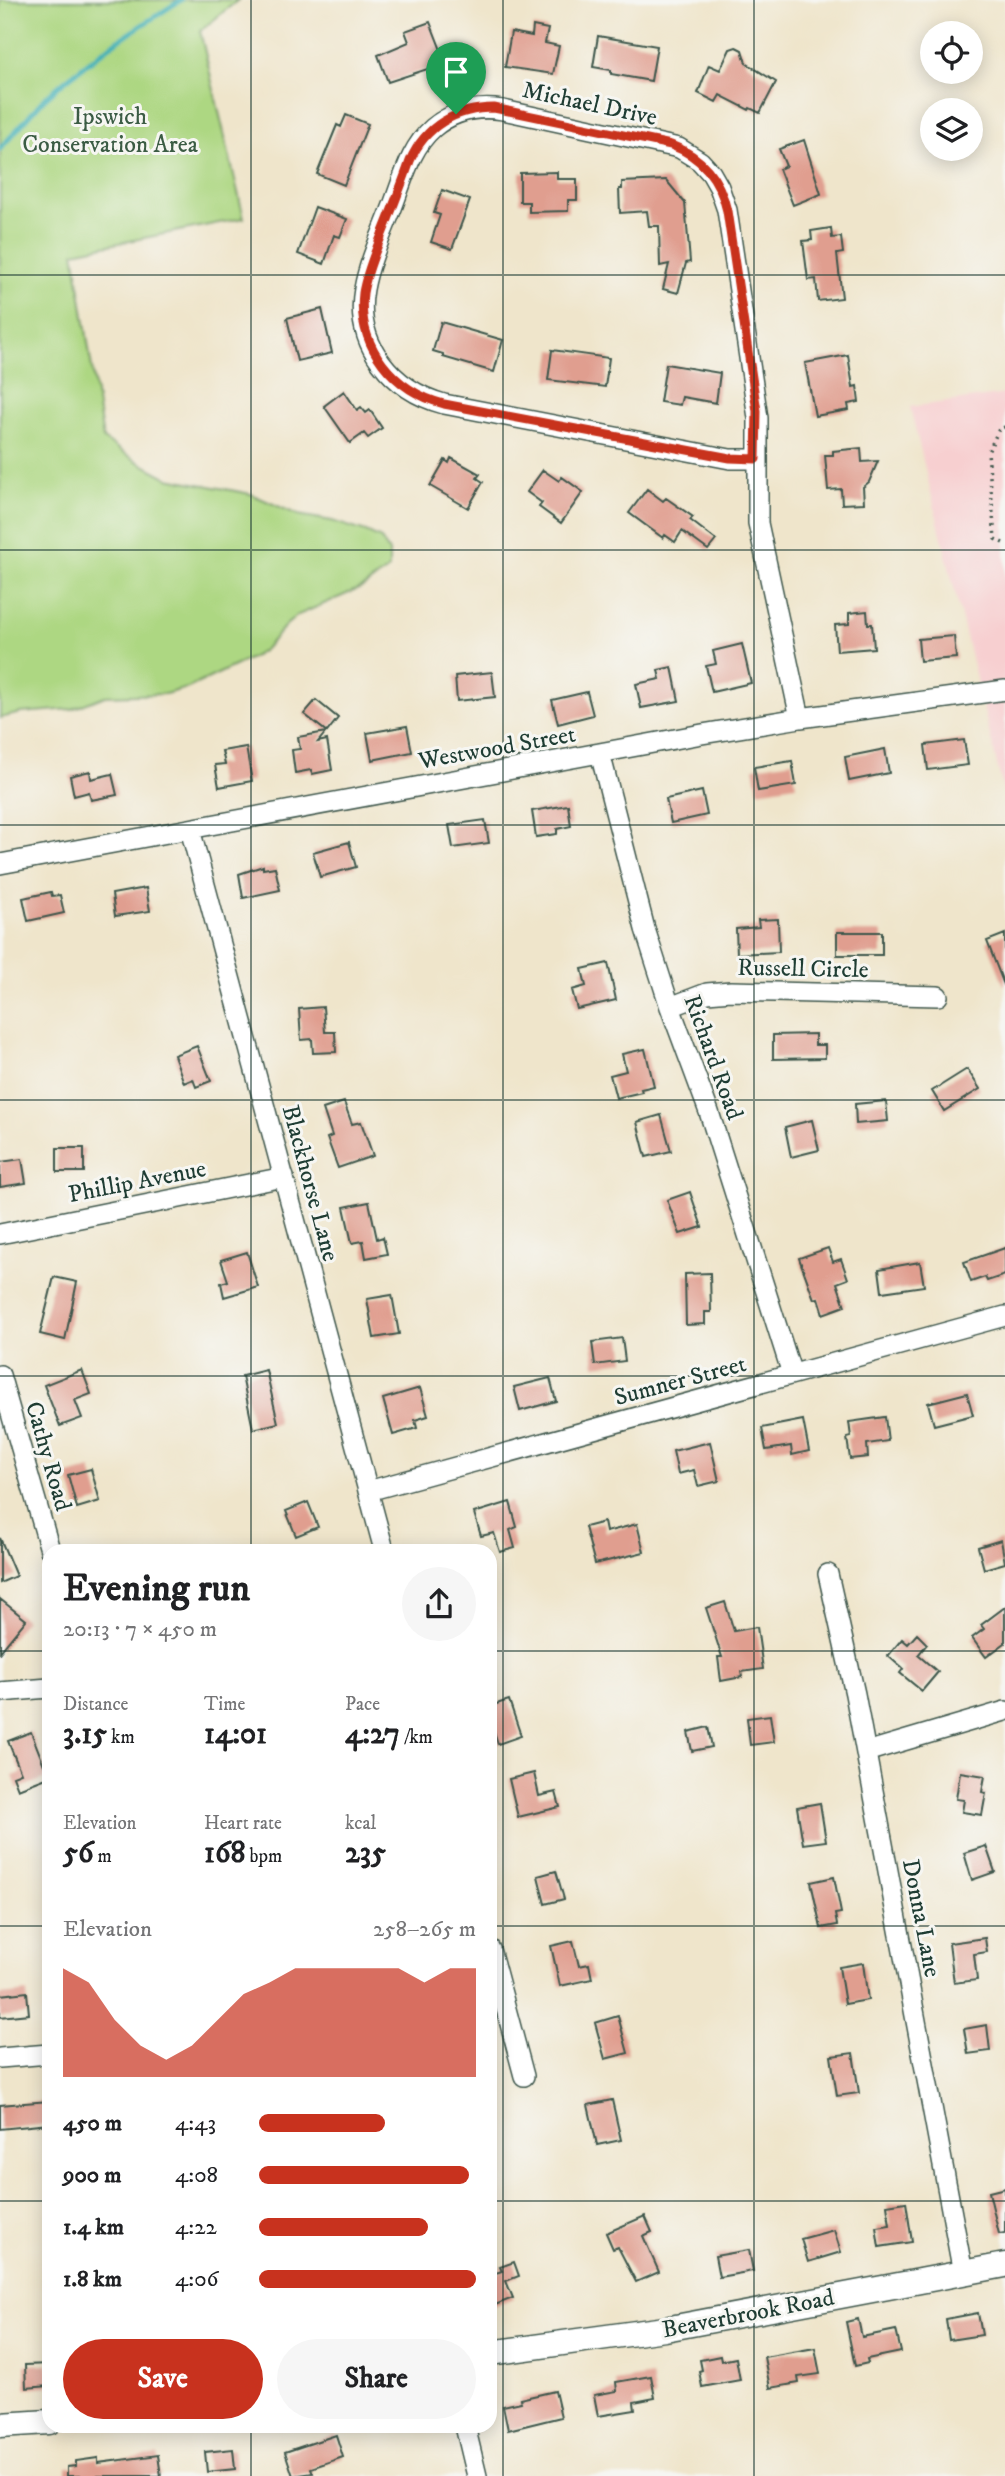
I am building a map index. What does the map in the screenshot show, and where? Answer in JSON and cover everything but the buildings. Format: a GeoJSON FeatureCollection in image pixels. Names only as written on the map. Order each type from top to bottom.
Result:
{"type":"FeatureCollection","features":[{"type":"Feature","properties":{"kind":"street","name":"Michael Drive"},"geometry":{"type":"LineString","coordinates":[[756,459],[730,458],[444,404],[411,392],[393,377],[378,359],[368,338],[363,316],[363,292],[410,161],[419,144],[432,130],[456,114],[474,109],[494,108],[663,143],[686,151],[706,167],[719,187],[727,211],[757,411],[758,523],[800,718]]}},
{"type":"Feature","properties":{"kind":"street","name":"Westwood Street"},"geometry":{"type":"LineString","coordinates":[[0,864],[800,718],[1005,690]]}},
{"type":"Feature","properties":{"kind":"street","name":"Richard Road"},"geometry":{"type":"LineString","coordinates":[[600,753],[640,914],[670,1007],[709,1112],[792,1374]]}},
{"type":"Feature","properties":{"kind":"street","name":"Blackhorse Lane"},"geometry":{"type":"LineString","coordinates":[[190,829],[382,1544]]}},
{"type":"Feature","properties":{"kind":"street","name":"Russell Circle"},"geometry":{"type":"LineString","coordinates":[[670,1007],[707,993],[724,991],[938,996]]}},
{"type":"Feature","properties":{"kind":"street","name":"Phillip Avenue"},"geometry":{"type":"LineString","coordinates":[[0,1234],[284,1177]]}},
{"type":"Feature","properties":{"kind":"street","name":"Sumner Street"},"geometry":{"type":"LineString","coordinates":[[368,1491],[1005,1316]]}},
{"type":"Feature","properties":{"kind":"street","name":"Cathy Road"},"geometry":{"type":"LineString","coordinates":[[0,1376],[48,1544]]}},
{"type":"Feature","properties":{"kind":"street","name":"Donna Lane"},"geometry":{"type":"LineString","coordinates":[[828,1574],[866,1752],[964,2273]]}},
{"type":"Feature","properties":{"kind":"street"},"geometry":{"type":"LineString","coordinates":[[0,1692],[42,1689]]}},
{"type":"Feature","properties":{"kind":"street"},"geometry":{"type":"LineString","coordinates":[[866,1752],[1005,1711]]}},
{"type":"Feature","properties":{"kind":"street"},"geometry":{"type":"LineString","coordinates":[[497,1975],[524,2076]]}},
{"type":"Feature","properties":{"kind":"street"},"geometry":{"type":"LineString","coordinates":[[0,2058],[42,2055]]}},
{"type":"Feature","properties":{"kind":"street","name":"Beaverbrook Road"},"geometry":{"type":"LineString","coordinates":[[497,2352],[623,2336],[1005,2265]]}},
{"type":"Feature","properties":{"kind":"street"},"geometry":{"type":"LineString","coordinates":[[0,2425],[42,2422]]}},
{"type":"Feature","properties":{"kind":"street"},"geometry":{"type":"LineString","coordinates":[[467,2433],[477,2476]]}},
{"type":"Feature","properties":{"kind":"path"},"geometry":{"type":"LineString","coordinates":[[1005,426],[999,429],[988,452],[995,539],[1005,544]]}},
{"type":"Feature","properties":{"kind":"shaded area"},"geometry":{"type":"Polygon","coordinates":[[[1005,394],[1005,797],[910,407],[1005,394]]]}},
{"type":"Feature","properties":{"kind":"green space","name":"Ipswich Conservation Area"},"geometry":{"type":"Polygon","coordinates":[[[0,0],[238,0],[200,31],[244,218],[74,252],[103,439],[168,478],[251,494],[298,515],[332,521],[366,532],[381,539],[389,552],[389,569],[363,587],[298,615],[264,650],[188,688],[165,694],[105,696],[72,709],[21,713],[0,718],[0,0]]]}},
{"type":"Feature","properties":{"kind":"waterway"},"geometry":{"type":"LineString","coordinates":[[0,149],[44,99],[67,79],[114,43],[181,0]]}},
{"type":"Feature","properties":{"kind":"route"},"geometry":{"type":"LineString","coordinates":[[494,108],[663,143],[686,151],[706,167],[719,187],[727,211],[757,411],[756,459],[730,458],[444,404],[411,392],[385,369],[373,349],[363,316],[363,292],[369,270],[414,152],[432,130],[456,114],[474,109],[494,108]]}}]}
